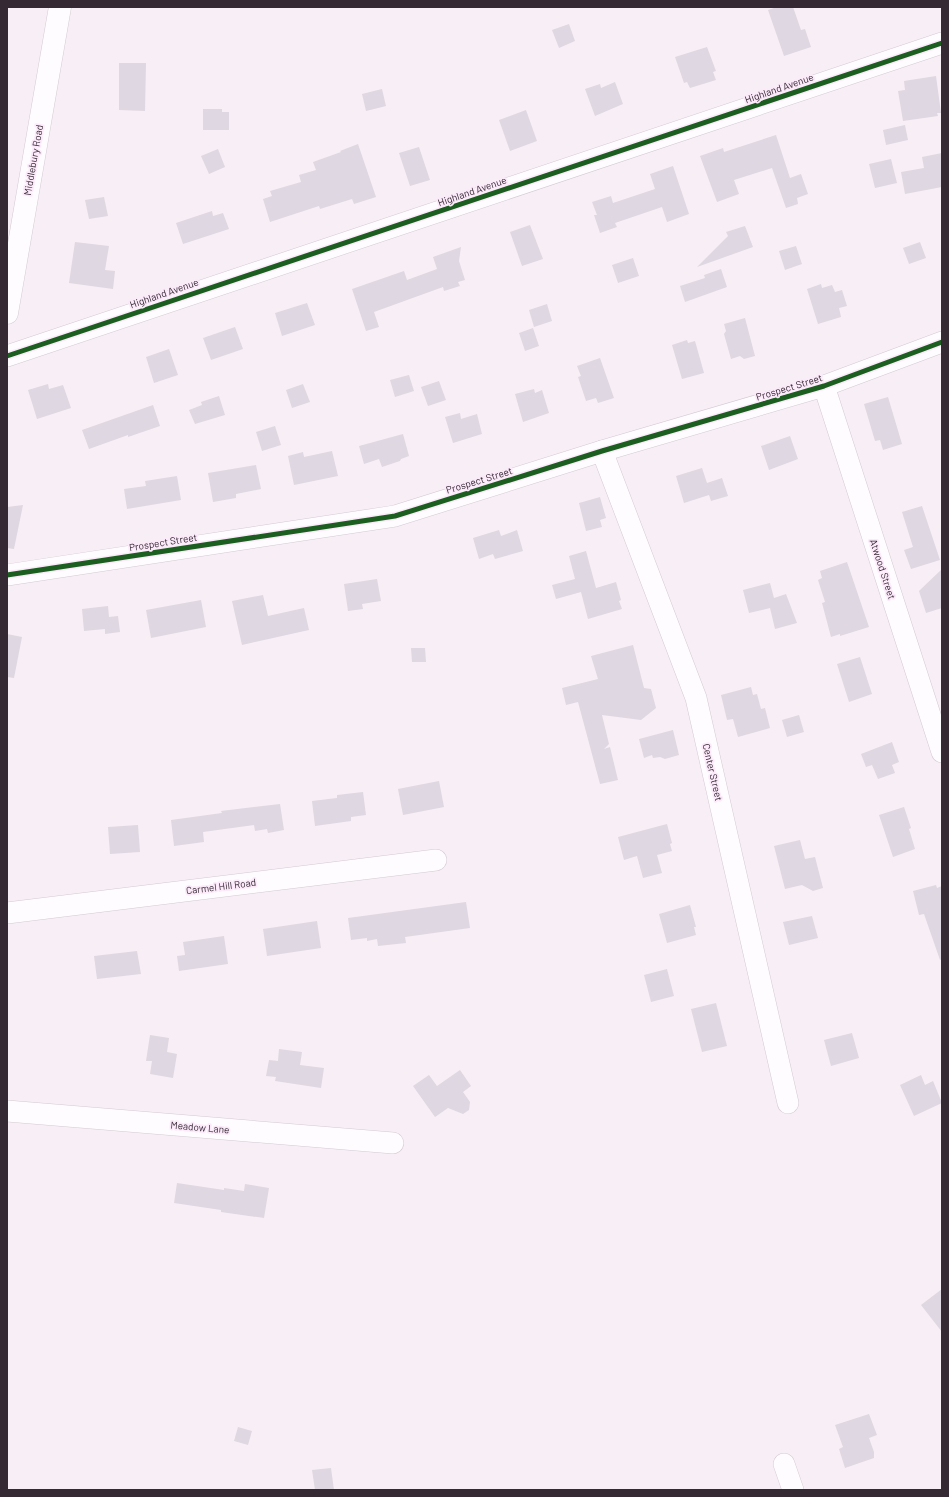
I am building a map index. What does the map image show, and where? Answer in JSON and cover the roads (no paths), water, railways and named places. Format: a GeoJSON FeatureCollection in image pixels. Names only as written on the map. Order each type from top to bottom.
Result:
{"type":"FeatureCollection","features":[{"type":"Feature","properties":{"kind":"street","name":"Middlebury Road"},"geometry":{"type":"LineString","coordinates":[[7,313],[60,7]]}},
{"type":"Feature","properties":{"kind":"street","name":"Highland Avenue"},"geometry":{"type":"LineString","coordinates":[[7,356],[942,43]]}},
{"type":"Feature","properties":{"kind":"street","name":"Prospect Street"},"geometry":{"type":"LineString","coordinates":[[7,575],[395,516],[602,451],[824,386],[942,342]]}},
{"type":"Feature","properties":{"kind":"street","name":"Atwood Street"},"geometry":{"type":"LineString","coordinates":[[824,386],[942,752]]}},
{"type":"Feature","properties":{"kind":"street","name":"Center Street"},"geometry":{"type":"LineString","coordinates":[[602,451],[696,698],[788,1103]]}},
{"type":"Feature","properties":{"kind":"street","name":"Carmel Hill Road"},"geometry":{"type":"LineString","coordinates":[[7,913],[436,860]]}},
{"type":"Feature","properties":{"kind":"street","name":"Meadow Lane"},"geometry":{"type":"LineString","coordinates":[[7,1111],[393,1143]]}},
{"type":"Feature","properties":{"kind":"street"},"geometry":{"type":"LineString","coordinates":[[784,1464],[793,1490]]}}]}
